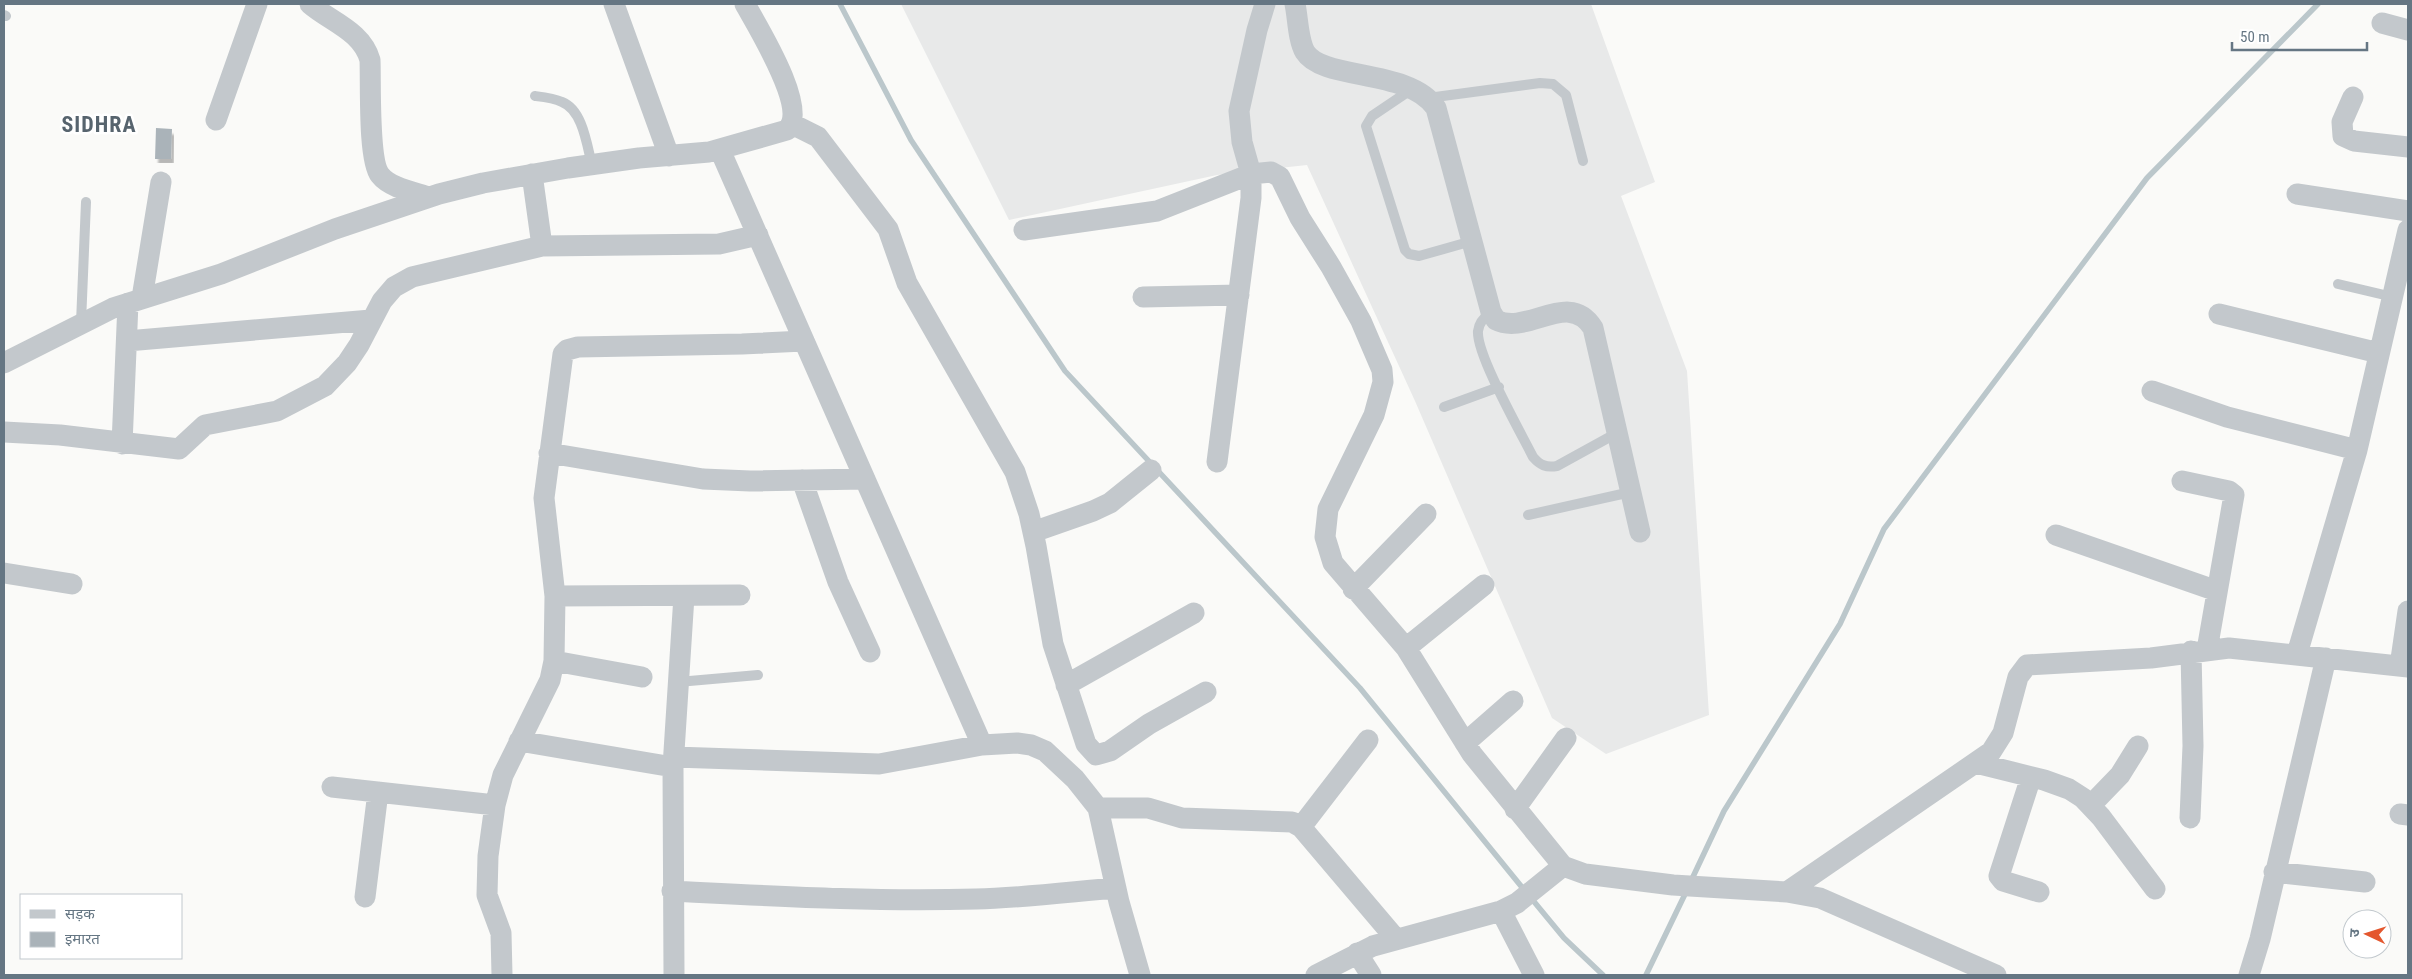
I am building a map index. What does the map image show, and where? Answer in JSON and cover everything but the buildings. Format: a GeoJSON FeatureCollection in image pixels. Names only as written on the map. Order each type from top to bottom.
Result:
{"type":"FeatureCollection","features":[{"type":"Feature","properties":{"kind":"street"},"geometry":{"type":"LineString","coordinates":[[216,120],[257,4]]}},
{"type":"Feature","properties":{"kind":"street"},"geometry":{"type":"LineString","coordinates":[[310,4],[353,34],[367,49],[370,60],[373,151],[378,172],[392,183],[429,197]]}},
{"type":"Feature","properties":{"kind":"street"},"geometry":{"type":"LineString","coordinates":[[614,4],[669,156]]}},
{"type":"Feature","properties":{"kind":"street"},"geometry":{"type":"LineString","coordinates":[[4,363],[81,324],[135,301],[221,274],[335,228],[429,197],[483,183],[532,174],[720,150],[780,134],[792,124],[792,100],[778,65],[745,4]]}},
{"type":"Feature","properties":{"kind":"street"},"geometry":{"type":"LineString","coordinates":[[1217,462],[1251,198],[1251,174],[1242,142],[1239,111],[1257,30],[1265,4]]}},
{"type":"Feature","properties":{"kind":"street"},"geometry":{"type":"LineString","coordinates":[[1295,4],[1303,48],[1313,60],[1420,93],[1436,108],[1442,123],[1491,312],[1496,320],[1503,323],[1569,312],[1580,314],[1587,319],[1593,328],[1640,532]]}},
{"type":"Feature","properties":{"kind":"street"},"geometry":{"type":"LineString","coordinates":[[2382,23],[2408,30]]}},
{"type":"Feature","properties":{"kind":"street"},"geometry":{"type":"LineString","coordinates":[[2353,97],[2342,122],[2342,136],[2354,141],[2408,147]]}},
{"type":"Feature","properties":{"kind":"street"},"geometry":{"type":"LineString","coordinates":[[792,124],[818,137],[888,229],[907,283],[1015,472],[1033,532],[1053,644],[1086,744],[1096,755],[1110,751],[1150,724],[1206,692]]}},
{"type":"Feature","properties":{"kind":"street"},"geometry":{"type":"LineString","coordinates":[[720,150],[982,746]]}},
{"type":"Feature","properties":{"kind":"street"},"geometry":{"type":"LineString","coordinates":[[1024,230],[1157,211],[1251,174],[1271,172],[1282,179],[1300,218],[1361,320],[1382,370],[1383,382],[1374,415],[1331,500],[1325,518],[1325,537],[1333,563],[1406,648],[1465,743],[1515,809],[1563,866],[1585,874],[1673,885],[1787,892],[1820,898],[1996,975]]}},
{"type":"Feature","properties":{"kind":"street"},"geometry":{"type":"LineString","coordinates":[[532,174],[542,246]]}},
{"type":"Feature","properties":{"kind":"street"},"geometry":{"type":"LineString","coordinates":[[122,444],[127,341],[161,182]]}},
{"type":"Feature","properties":{"kind":"street"},"geometry":{"type":"LineString","coordinates":[[2297,194],[2408,212]]}},
{"type":"Feature","properties":{"kind":"street"},"geometry":{"type":"LineString","coordinates":[[2297,654],[2357,450],[2408,230]]}},
{"type":"Feature","properties":{"kind":"street"},"geometry":{"type":"LineString","coordinates":[[4,432],[60,435],[122,444],[179,449],[205,425],[277,411],[324,386],[341,370],[359,345],[382,301],[402,281],[542,246],[719,244],[758,235]]}},
{"type":"Feature","properties":{"kind":"street"},"geometry":{"type":"LineString","coordinates":[[1143,298],[1239,294]]}},
{"type":"Feature","properties":{"kind":"street"},"geometry":{"type":"LineString","coordinates":[[2219,314],[2380,353]]}},
{"type":"Feature","properties":{"kind":"street"},"geometry":{"type":"LineString","coordinates":[[127,341],[371,320]]}},
{"type":"Feature","properties":{"kind":"street"},"geometry":{"type":"LineString","coordinates":[[502,975],[501,933],[490,905],[487,889],[495,805],[504,775],[550,680],[554,661],[555,596],[544,512],[549,453],[562,356],[570,348],[804,341]]}},
{"type":"Feature","properties":{"kind":"street"},"geometry":{"type":"LineString","coordinates":[[2152,391],[2227,417],[2357,450]]}},
{"type":"Feature","properties":{"kind":"street"},"geometry":{"type":"LineString","coordinates":[[549,453],[703,479],[802,480],[865,478]]}},
{"type":"Feature","properties":{"kind":"street"},"geometry":{"type":"LineString","coordinates":[[1033,532],[1110,503],[1151,470]]}},
{"type":"Feature","properties":{"kind":"street"},"geometry":{"type":"LineString","coordinates":[[802,480],[838,582],[870,652]]}},
{"type":"Feature","properties":{"kind":"street"},"geometry":{"type":"LineString","coordinates":[[2182,481],[2229,491],[2234,496],[2218,591],[2199,651],[2190,818]]}},
{"type":"Feature","properties":{"kind":"street"},"geometry":{"type":"LineString","coordinates":[[1354,589],[1426,514]]}},
{"type":"Feature","properties":{"kind":"street"},"geometry":{"type":"LineString","coordinates":[[2056,535],[2218,591]]}},
{"type":"Feature","properties":{"kind":"street"},"geometry":{"type":"LineString","coordinates":[[4,573],[72,584]]}},
{"type":"Feature","properties":{"kind":"street"},"geometry":{"type":"LineString","coordinates":[[1406,648],[1484,585]]}},
{"type":"Feature","properties":{"kind":"street"},"geometry":{"type":"LineString","coordinates":[[555,596],[740,595]]}},
{"type":"Feature","properties":{"kind":"street"},"geometry":{"type":"LineString","coordinates":[[674,975],[672,891],[674,762],[684,596]]}},
{"type":"Feature","properties":{"kind":"street"},"geometry":{"type":"LineString","coordinates":[[1787,892],[1991,752],[2004,733],[2018,677],[2026,665],[2118,661],[2228,648],[2404,666],[2408,611]]}},
{"type":"Feature","properties":{"kind":"street"},"geometry":{"type":"LineString","coordinates":[[1066,685],[1194,613]]}},
{"type":"Feature","properties":{"kind":"street"},"geometry":{"type":"LineString","coordinates":[[2249,975],[2260,939],[2274,872],[2326,658]]}},
{"type":"Feature","properties":{"kind":"street"},"geometry":{"type":"LineString","coordinates":[[554,661],[642,677]]}},
{"type":"Feature","properties":{"kind":"street"},"geometry":{"type":"LineString","coordinates":[[1465,743],[1513,701]]}},
{"type":"Feature","properties":{"kind":"street"},"geometry":{"type":"LineString","coordinates":[[1515,809],[1566,738]]}},
{"type":"Feature","properties":{"kind":"street"},"geometry":{"type":"LineString","coordinates":[[1301,827],[1368,740]]}},
{"type":"Feature","properties":{"kind":"street"},"geometry":{"type":"LineString","coordinates":[[519,741],[674,762],[879,764],[982,746],[1017,743],[1031,745],[1045,751],[1075,779],[1098,808],[1116,888],[1140,975]]}},
{"type":"Feature","properties":{"kind":"street"},"geometry":{"type":"LineString","coordinates":[[2091,805],[2120,775],[2138,746]]}},
{"type":"Feature","properties":{"kind":"street"},"geometry":{"type":"LineString","coordinates":[[1976,763],[2069,788],[2091,805],[2155,889]]}},
{"type":"Feature","properties":{"kind":"street"},"geometry":{"type":"LineString","coordinates":[[2031,777],[1999,876],[2003,881],[2039,892]]}},
{"type":"Feature","properties":{"kind":"street"},"geometry":{"type":"LineString","coordinates":[[332,787],[495,805]]}},
{"type":"Feature","properties":{"kind":"street"},"geometry":{"type":"LineString","coordinates":[[365,896],[378,792]]}},
{"type":"Feature","properties":{"kind":"street"},"geometry":{"type":"LineString","coordinates":[[1098,808],[1135,807],[1182,818],[1286,821],[1301,827],[1396,939]]}},
{"type":"Feature","properties":{"kind":"street"},"geometry":{"type":"LineString","coordinates":[[1316,975],[1357,953],[1396,939],[1501,911],[1517,903],[1563,866]]}},
{"type":"Feature","properties":{"kind":"street"},"geometry":{"type":"LineString","coordinates":[[2274,872],[2365,882]]}},
{"type":"Feature","properties":{"kind":"street"},"geometry":{"type":"LineString","coordinates":[[672,891],[824,899],[924,900],[978,899],[1116,888]]}},
{"type":"Feature","properties":{"kind":"street"},"geometry":{"type":"LineString","coordinates":[[1501,911],[1534,975]]}},
{"type":"Feature","properties":{"kind":"street"},"geometry":{"type":"LineString","coordinates":[[1357,953],[1371,975]]}},
{"type":"Feature","properties":{"kind":"lane"},"geometry":{"type":"LineString","coordinates":[[1472,241],[1419,256],[1409,254],[1405,250],[1366,126],[1372,116],[1420,93],[1540,83],[1553,84],[1566,95],[1583,161]]}},
{"type":"Feature","properties":{"kind":"lane"},"geometry":{"type":"LineString","coordinates":[[535,96],[562,102],[574,110],[585,136],[592,165]]}},
{"type":"Feature","properties":{"kind":"lane"},"geometry":{"type":"LineString","coordinates":[[81,324],[86,202]]}},
{"type":"Feature","properties":{"kind":"lane"},"geometry":{"type":"LineString","coordinates":[[2338,284],[2393,297]]}},
{"type":"Feature","properties":{"kind":"lane"},"geometry":{"type":"LineString","coordinates":[[1491,312],[1483,319],[1478,333],[1482,351],[1533,457],[1543,466],[1556,466],[1617,433]]}},
{"type":"Feature","properties":{"kind":"lane"},"geometry":{"type":"LineString","coordinates":[[1444,407],[1498,387]]}},
{"type":"Feature","properties":{"kind":"lane"},"geometry":{"type":"LineString","coordinates":[[1528,515],[1631,492]]}},
{"type":"Feature","properties":{"kind":"lane"},"geometry":{"type":"LineString","coordinates":[[678,682],[758,675]]}},
{"type":"Feature","properties":{"kind":"shaded area"},"geometry":{"type":"Polygon","coordinates":[[[901,4],[1591,4],[1655,182],[1621,196],[1687,371],[1709,715],[1606,754],[1552,718],[1415,401],[1307,165],[1217,175],[1009,220],[901,4]]]}},
{"type":"Feature","properties":{"kind":"waterway"},"geometry":{"type":"LineString","coordinates":[[840,4],[911,140],[1065,371],[1360,688],[1525,891]]}},
{"type":"Feature","properties":{"kind":"waterway"},"geometry":{"type":"LineString","coordinates":[[1691,881],[1724,811],[1840,624],[1884,529],[2147,178],[2318,4]]}},
{"type":"Feature","properties":{"kind":"waterway"},"geometry":{"type":"LineString","coordinates":[[1646,975],[1687,890]]}},
{"type":"Feature","properties":{"kind":"waterway"},"geometry":{"type":"LineString","coordinates":[[1531,898],[1564,938],[1603,975]]}},
{"type":"Feature","properties":{"kind":"district","name":"SIDHRA"},"geometry":{"type":"Point","coordinates":[99,124]}}]}
